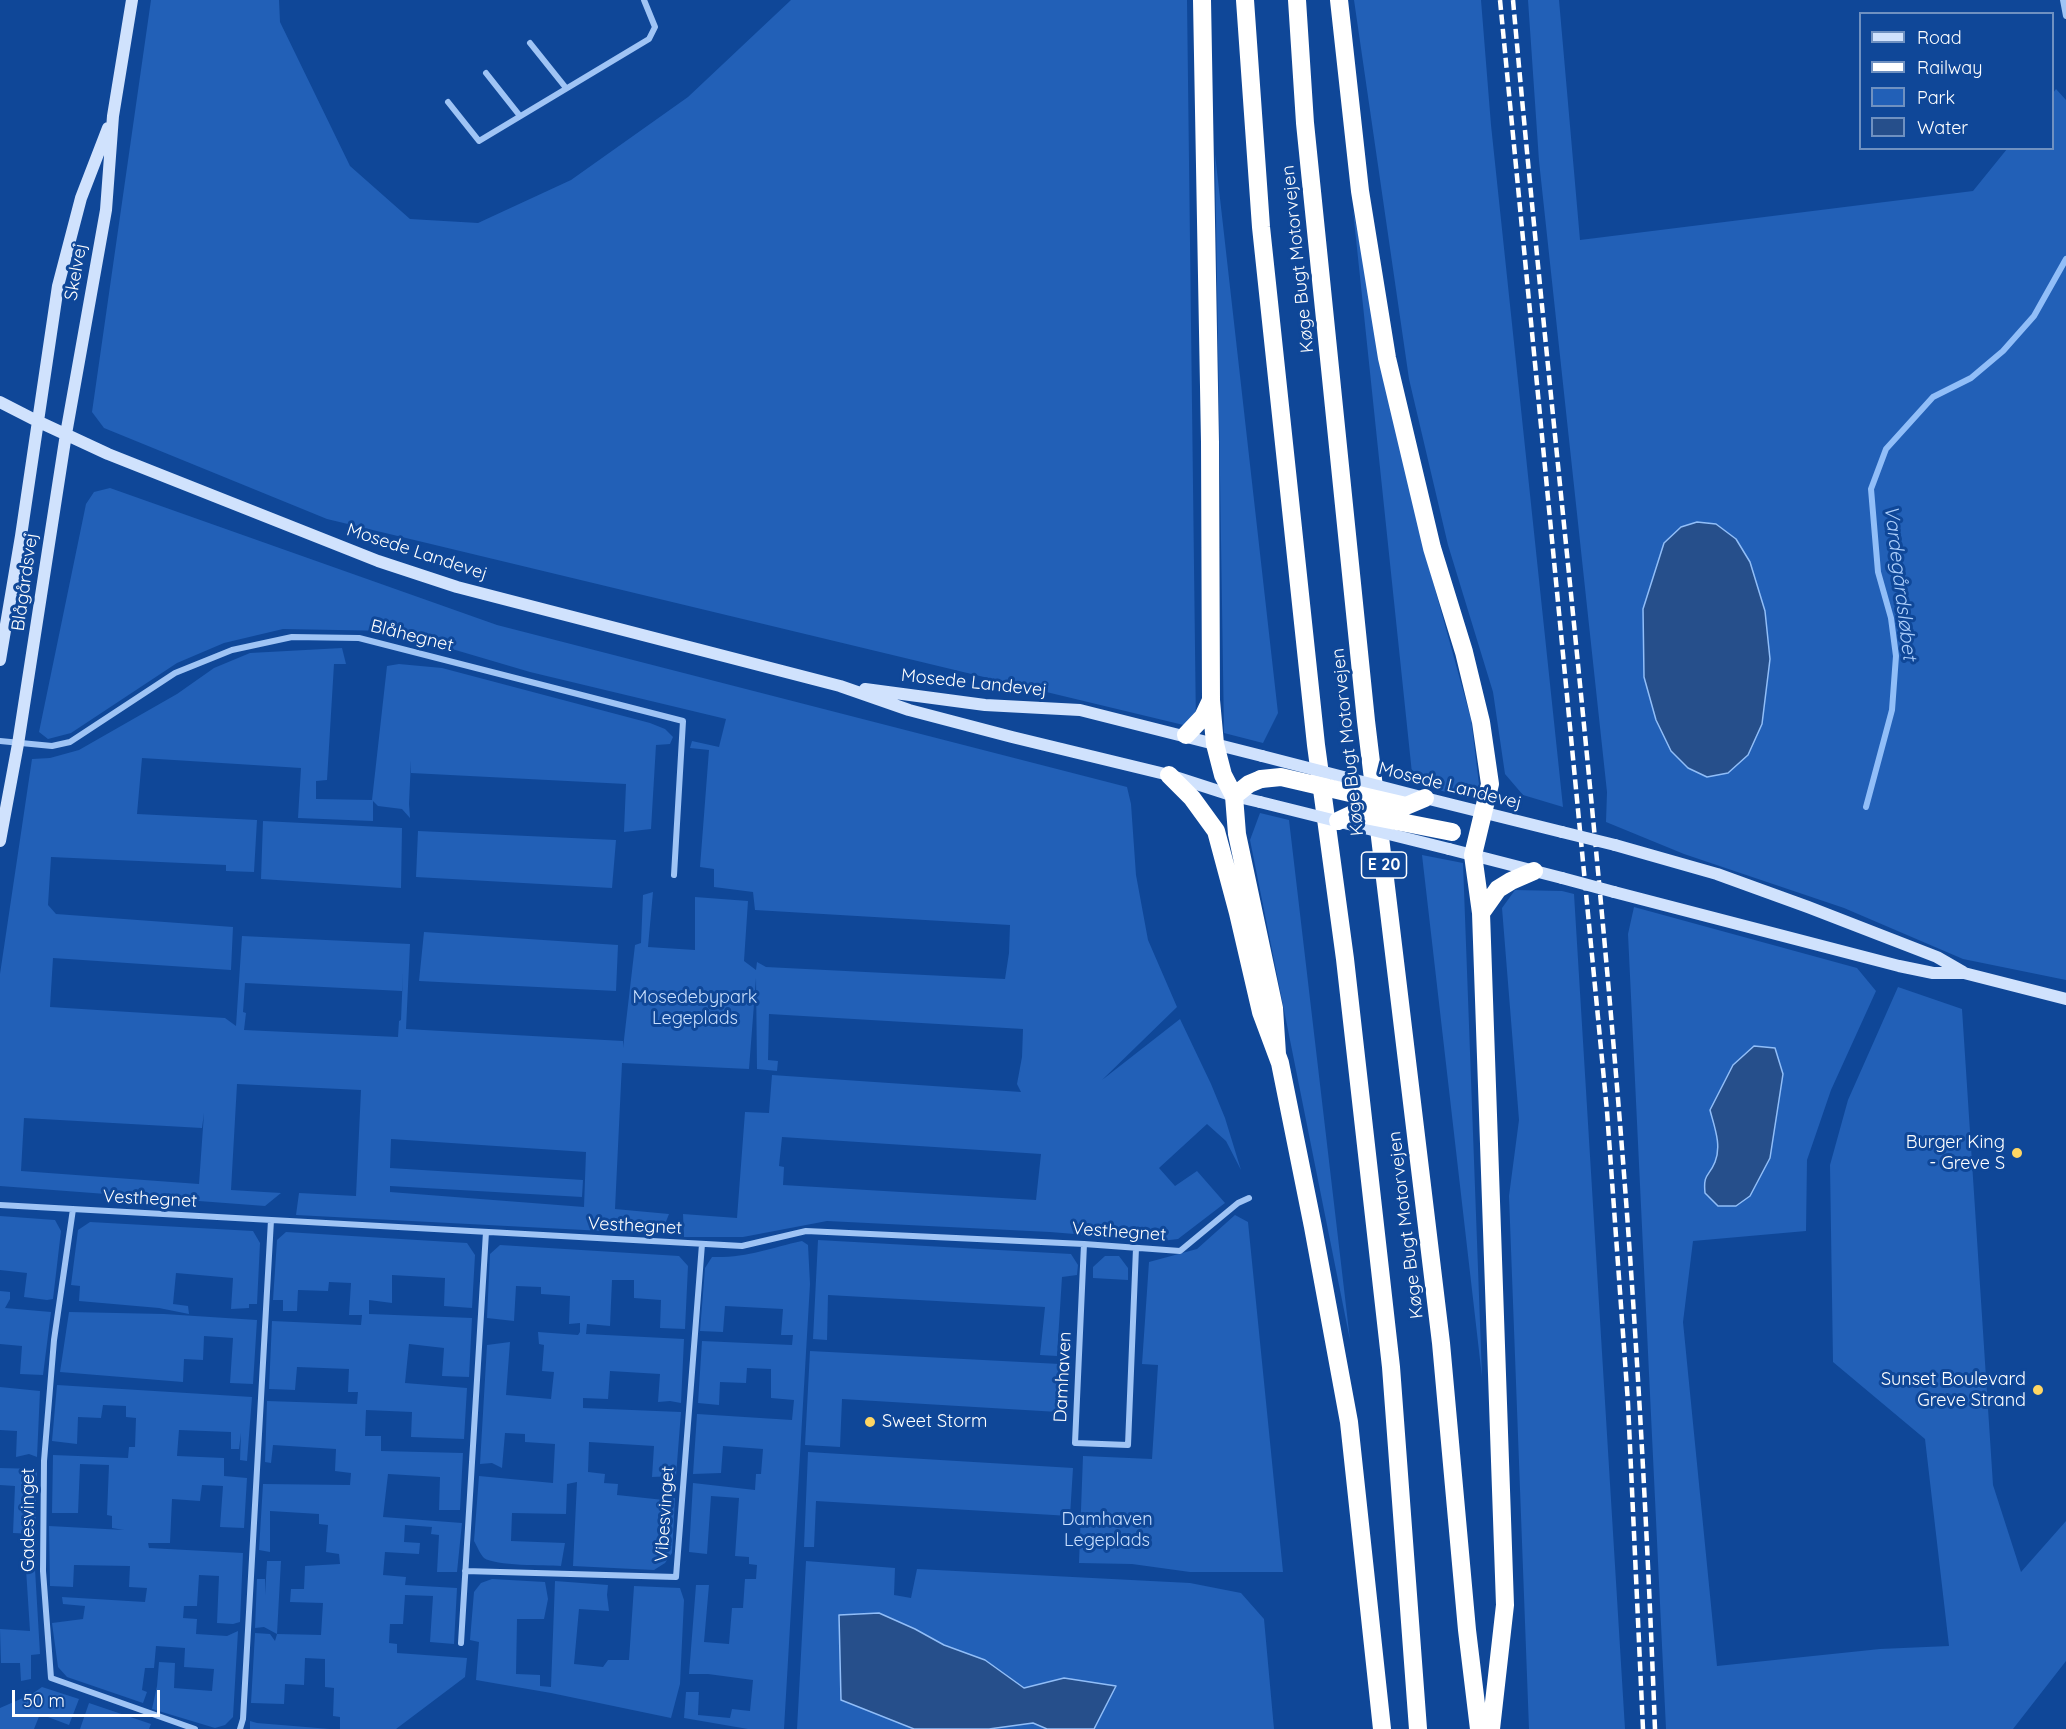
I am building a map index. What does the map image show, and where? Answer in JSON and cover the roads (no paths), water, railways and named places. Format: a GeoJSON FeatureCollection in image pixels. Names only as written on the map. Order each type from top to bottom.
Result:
{"type":"FeatureCollection","features":[{"type":"Feature","properties":{"kind":"highway"},"geometry":{"type":"LineString","coordinates":[[1202,0],[1211,700],[1215,744],[1223,775],[1234,796],[1237,834],[1274,1008],[1277,1054],[1313,1227],[1349,1422],[1382,1729]]}},
{"type":"Feature","properties":{"kind":"highway","name":"Køge Bugt Motorvejen"},"geometry":{"type":"LineString","coordinates":[[1245,0],[1261,227],[1316,745],[1345,959],[1391,1367],[1418,1729]]}},
{"type":"Feature","properties":{"kind":"highway","name":"Køge Bugt Motorvejen"},"geometry":{"type":"LineString","coordinates":[[1297,0],[1305,123],[1366,721],[1441,1343],[1467,1630],[1479,1729]]}},
{"type":"Feature","properties":{"kind":"highway"},"geometry":{"type":"LineString","coordinates":[[1339,0],[1360,191],[1387,358],[1432,548],[1464,652],[1481,722],[1490,784],[1473,855],[1481,913],[1505,1605],[1491,1729]]}},
{"type":"Feature","properties":{"kind":"highway"},"geometry":{"type":"LineString","coordinates":[[1186,735],[1203,717],[1211,700]]}},
{"type":"Feature","properties":{"kind":"highway"},"geometry":{"type":"LineString","coordinates":[[1169,775],[1192,798],[1216,831],[1261,1012],[1277,1054]]}},
{"type":"Feature","properties":{"kind":"highway"},"geometry":{"type":"LineString","coordinates":[[1234,796],[1249,784],[1262,779],[1281,777],[1406,806],[1425,798]]}},
{"type":"Feature","properties":{"kind":"highway"},"geometry":{"type":"LineString","coordinates":[[1338,821],[1355,813],[1450,841],[1484,814]]}},
{"type":"Feature","properties":{"kind":"highway"},"geometry":{"type":"LineString","coordinates":[[1481,913],[1498,889],[1534,871]]}},
{"type":"Feature","properties":{"kind":"main road","name":"Skelvej"},"geometry":{"type":"LineString","coordinates":[[66,434],[106,210],[113,116],[132,0]]}},
{"type":"Feature","properties":{"kind":"main road","name":"Skelvej"},"geometry":{"type":"LineString","coordinates":[[37,421],[58,286],[81,198],[113,116]]}},
{"type":"Feature","properties":{"kind":"main road","name":"Mosede Landevej"},"geometry":{"type":"LineString","coordinates":[[0,402],[108,454],[378,561],[446,583],[840,686],[909,710],[1169,775],[1234,796],[1338,821]]}},
{"type":"Feature","properties":{"kind":"main road","name":"Blågårdsvej"},"geometry":{"type":"LineString","coordinates":[[0,660],[37,421]]}},
{"type":"Feature","properties":{"kind":"main road","name":"Blågårdsvej"},"geometry":{"type":"LineString","coordinates":[[0,841],[18,744],[66,434]]}},
{"type":"Feature","properties":{"kind":"main road","name":"Mosede Landevej"},"geometry":{"type":"LineString","coordinates":[[840,686],[985,705],[1080,710],[1186,735],[1484,814],[1615,845],[1717,874],[1808,906],[1937,957],[1964,973]]}},
{"type":"Feature","properties":{"kind":"main road","name":"Mosede Landevej"},"geometry":{"type":"LineString","coordinates":[[1450,841],[1473,855],[1899,966],[1933,973],[1964,973],[2066,999]]}},
{"type":"Feature","properties":{"kind":"street"},"geometry":{"type":"LineString","coordinates":[[448,102],[479,141],[649,39],[655,27],[644,0]]}},
{"type":"Feature","properties":{"kind":"street"},"geometry":{"type":"LineString","coordinates":[[2063,0],[2066,16]]}},
{"type":"Feature","properties":{"kind":"street"},"geometry":{"type":"LineString","coordinates":[[530,44],[566,88]]}},
{"type":"Feature","properties":{"kind":"street"},"geometry":{"type":"LineString","coordinates":[[486,73],[520,116]]}},
{"type":"Feature","properties":{"kind":"street","name":"Blåhegnet"},"geometry":{"type":"LineString","coordinates":[[0,741],[52,746],[70,742],[175,673],[232,650],[292,637],[359,638],[682,721],[674,875]]}},
{"type":"Feature","properties":{"kind":"street","name":"Vesthegnet"},"geometry":{"type":"LineString","coordinates":[[0,1205],[742,1246],[806,1231],[1084,1244],[1180,1251],[1238,1203],[1249,1198]]}},
{"type":"Feature","properties":{"kind":"street","name":"Gadesvinget"},"geometry":{"type":"LineString","coordinates":[[73,1209],[54,1340],[45,1461],[43,1571],[51,1678],[195,1729]]}},
{"type":"Feature","properties":{"kind":"street"},"geometry":{"type":"LineString","coordinates":[[240,1729],[243,1719],[271,1220]]}},
{"type":"Feature","properties":{"kind":"street"},"geometry":{"type":"LineString","coordinates":[[461,1643],[486,1232]]}},
{"type":"Feature","properties":{"kind":"street","name":"Vibesvinget"},"geometry":{"type":"LineString","coordinates":[[465,1571],[676,1577],[702,1244]]}},
{"type":"Feature","properties":{"kind":"street","name":"Damhaven"},"geometry":{"type":"LineString","coordinates":[[1084,1244],[1075,1443],[1128,1445],[1136,1248]]}},
{"type":"Feature","properties":{"kind":"water"},"geometry":{"type":"Polygon","coordinates":[[[1697,522],[1716,524],[1736,539],[1750,562],[1765,611],[1770,659],[1762,724],[1748,755],[1728,773],[1707,777],[1688,768],[1671,751],[1656,720],[1644,677],[1643,609],[1664,543],[1681,527],[1697,522]]]}},
{"type":"Feature","properties":{"kind":"water"},"geometry":{"type":"Polygon","coordinates":[[[1754,1046],[1775,1048],[1783,1074],[1770,1158],[1750,1196],[1736,1206],[1718,1206],[1705,1193],[1706,1178],[1715,1162],[1718,1149],[1710,1110],[1733,1065],[1754,1046]]]}},
{"type":"Feature","properties":{"kind":"water"},"geometry":{"type":"Polygon","coordinates":[[[879,1613],[944,1645],[985,1660],[1024,1688],[1064,1678],[1116,1686],[1094,1729],[1047,1729],[1033,1723],[989,1729],[914,1729],[841,1700],[839,1615],[879,1613]]]}},
{"type":"Feature","properties":{"kind":"waterway","name":"Vardegårdsløbet"},"geometry":{"type":"LineString","coordinates":[[1866,807],[1892,710],[1896,656],[1891,618],[1878,572],[1871,489],[1886,449],[1933,397],[1971,378],[2003,351],[2034,316],[2066,259]]}},
{"type":"Feature","properties":{"kind":"railway"},"geometry":{"type":"LineString","coordinates":[[1500,0],[1607,1111],[1628,1403],[1643,1729]]}},
{"type":"Feature","properties":{"kind":"railway"},"geometry":{"type":"LineString","coordinates":[[1513,0],[1619,1111],[1640,1420],[1655,1729]]}},
{"type":"Feature","properties":{"kind":"place","name":"Burger King - Greve S"},"geometry":{"type":"Point","coordinates":[2017,1153]}},
{"type":"Feature","properties":{"kind":"place","name":"Sunset Boulevard Greve Strand"},"geometry":{"type":"Point","coordinates":[2038,1390]}},
{"type":"Feature","properties":{"kind":"place","name":"Sweet Storm"},"geometry":{"type":"Point","coordinates":[870,1422]}},
{"type":"Feature","properties":{"kind":"park label","name":"Mosedebypark Legeplads"},"geometry":{"type":"Point","coordinates":[695,1008]}},
{"type":"Feature","properties":{"kind":"park label","name":"Damhaven Legeplads"},"geometry":{"type":"Point","coordinates":[1107,1530]}}]}
